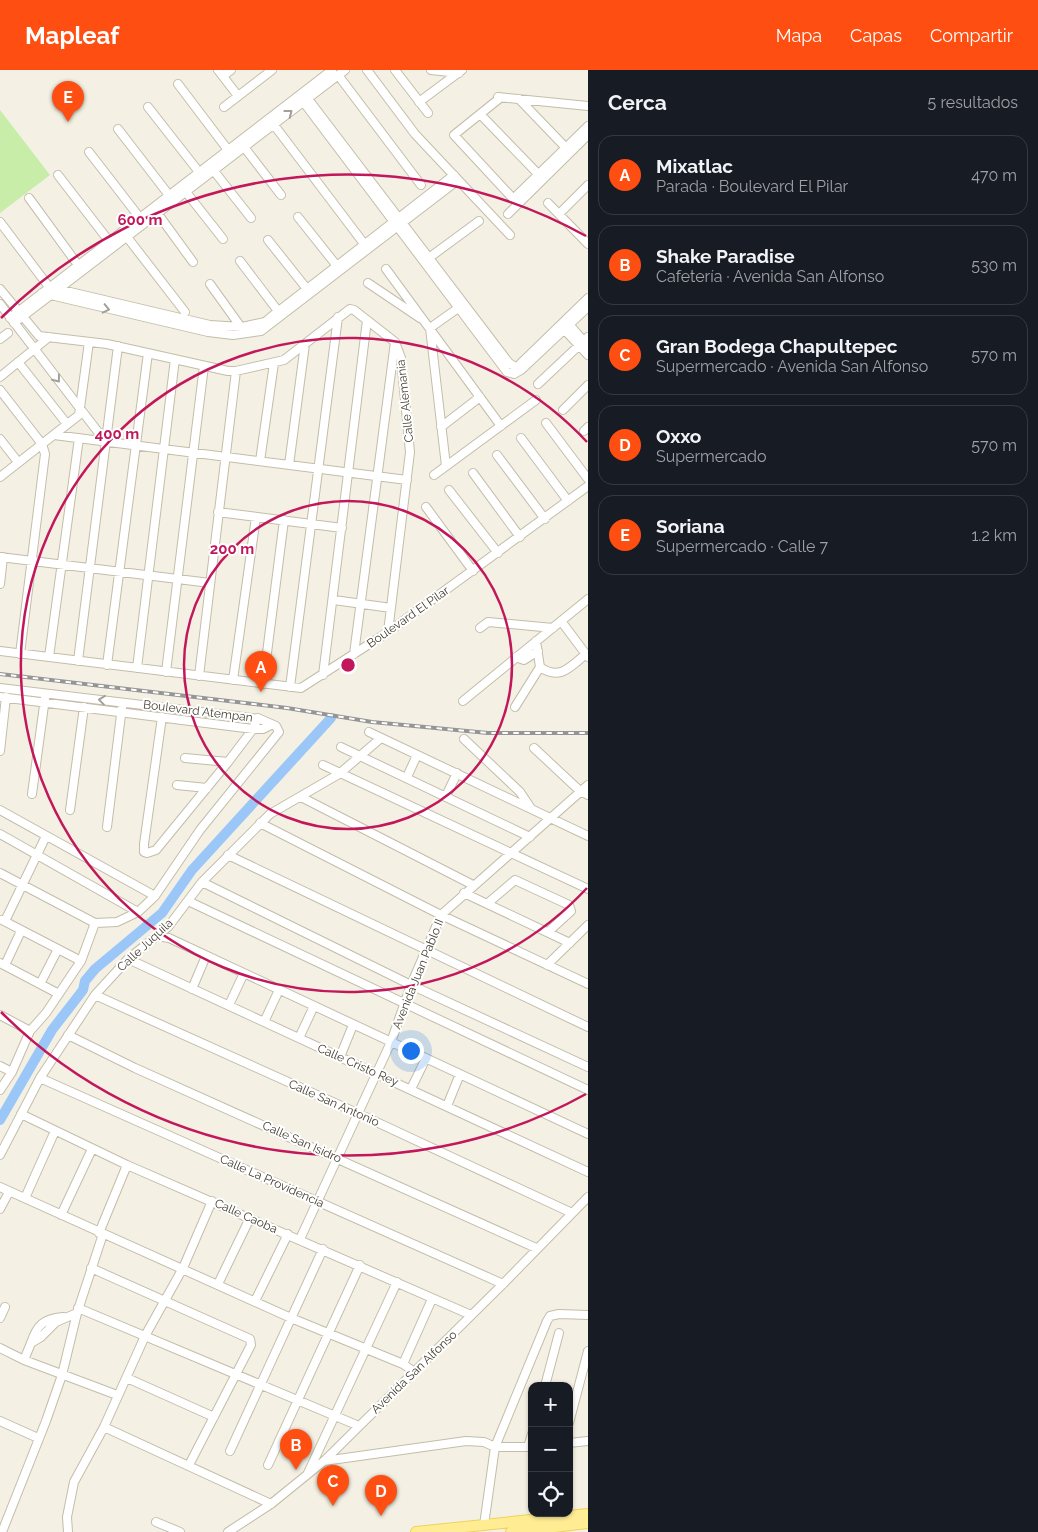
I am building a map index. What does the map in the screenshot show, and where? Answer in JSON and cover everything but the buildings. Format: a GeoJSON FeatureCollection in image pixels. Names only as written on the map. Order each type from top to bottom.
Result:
{"type":"FeatureCollection","features":[{"type":"Feature","properties":{"kind":"main road"},"geometry":{"type":"LineString","coordinates":[[416,1532],[588,1514]]}},
{"type":"Feature","properties":{"kind":"main road"},"geometry":{"type":"LineString","coordinates":[[511,1532],[588,1522]]}},
{"type":"Feature","properties":{"kind":"street"},"geometry":{"type":"LineString","coordinates":[[231,70],[220,73],[238,96]]}},
{"type":"Feature","properties":{"kind":"street"},"geometry":{"type":"LineString","coordinates":[[224,107],[272,70]]}},
{"type":"Feature","properties":{"kind":"street"},"geometry":{"type":"LineString","coordinates":[[20,315],[42,293],[59,289],[140,218],[171,198],[186,192],[335,73],[345,70]]}},
{"type":"Feature","properties":{"kind":"street"},"geometry":{"type":"LineString","coordinates":[[366,70],[415,134],[510,235]]}},
{"type":"Feature","properties":{"kind":"street"},"geometry":{"type":"LineString","coordinates":[[395,70],[428,113]]}},
{"type":"Feature","properties":{"kind":"street"},"geometry":{"type":"LineString","coordinates":[[431,70],[460,71]]}},
{"type":"Feature","properties":{"kind":"street"},"geometry":{"type":"LineString","coordinates":[[420,102],[460,71]]}},
{"type":"Feature","properties":{"kind":"street"},"geometry":{"type":"LineString","coordinates":[[335,73],[421,185]]}},
{"type":"Feature","properties":{"kind":"street"},"geometry":{"type":"LineString","coordinates":[[178,84],[228,150]]}},
{"type":"Feature","properties":{"kind":"street"},"geometry":{"type":"LineString","coordinates":[[304,97],[460,304],[514,370],[564,325],[588,307]]}},
{"type":"Feature","properties":{"kind":"street"},"geometry":{"type":"LineString","coordinates":[[515,201],[454,135],[498,97],[588,106]]}},
{"type":"Feature","properties":{"kind":"street"},"geometry":{"type":"LineString","coordinates":[[519,99],[568,150]]}},
{"type":"Feature","properties":{"kind":"street"},"geometry":{"type":"LineString","coordinates":[[148,107],[199,172]]}},
{"type":"Feature","properties":{"kind":"street"},"geometry":{"type":"LineString","coordinates":[[480,114],[540,177]]}},
{"type":"Feature","properties":{"kind":"street"},"geometry":{"type":"LineString","coordinates":[[12,320],[50,291],[78,265],[127,237],[158,214],[171,198],[199,172],[228,150],[268,126]]}},
{"type":"Feature","properties":{"kind":"street"},"geometry":{"type":"LineString","coordinates":[[268,126],[320,187],[365,245]]}},
{"type":"Feature","properties":{"kind":"street"},"geometry":{"type":"LineString","coordinates":[[508,214],[515,201],[568,150],[588,126]]}},
{"type":"Feature","properties":{"kind":"street"},"geometry":{"type":"LineString","coordinates":[[118,129],[171,198]]}},
{"type":"Feature","properties":{"kind":"street"},"geometry":{"type":"LineString","coordinates":[[568,150],[588,135]]}},
{"type":"Feature","properties":{"kind":"street"},"geometry":{"type":"LineString","coordinates":[[244,147],[281,195]]}},
{"type":"Feature","properties":{"kind":"street"},"geometry":{"type":"LineString","coordinates":[[89,152],[140,218]]}},
{"type":"Feature","properties":{"kind":"street"},"geometry":{"type":"LineString","coordinates":[[214,170],[251,218]]}},
{"type":"Feature","properties":{"kind":"street"},"geometry":{"type":"LineString","coordinates":[[58,175],[112,244]]}},
{"type":"Feature","properties":{"kind":"street"},"geometry":{"type":"LineString","coordinates":[[0,222],[50,291],[81,299],[244,331],[281,314],[456,178]]}},
{"type":"Feature","properties":{"kind":"street"},"geometry":{"type":"LineString","coordinates":[[559,214],[587,187]]}},
{"type":"Feature","properties":{"kind":"street"},"geometry":{"type":"LineString","coordinates":[[186,192],[223,240]]}},
{"type":"Feature","properties":{"kind":"street"},"geometry":{"type":"LineString","coordinates":[[29,198],[78,265]]}},
{"type":"Feature","properties":{"kind":"street"},"geometry":{"type":"LineString","coordinates":[[548,203],[588,244]]}},
{"type":"Feature","properties":{"kind":"street"},"geometry":{"type":"LineString","coordinates":[[158,214],[193,262]]}},
{"type":"Feature","properties":{"kind":"street"},"geometry":{"type":"LineString","coordinates":[[298,217],[337,266]]}},
{"type":"Feature","properties":{"kind":"street"},"geometry":{"type":"LineString","coordinates":[[427,259],[480,221]]}},
{"type":"Feature","properties":{"kind":"street"},"geometry":{"type":"LineString","coordinates":[[281,314],[307,289],[399,222]]}},
{"type":"Feature","properties":{"kind":"street"},"geometry":{"type":"LineString","coordinates":[[127,237],[185,312]]}},
{"type":"Feature","properties":{"kind":"street"},"geometry":{"type":"LineString","coordinates":[[268,240],[307,289]]}},
{"type":"Feature","properties":{"kind":"street"},"geometry":{"type":"LineString","coordinates":[[240,262],[281,314]]}},
{"type":"Feature","properties":{"kind":"street"},"geometry":{"type":"LineString","coordinates":[[386,268],[501,426]]}},
{"type":"Feature","properties":{"kind":"street"},"geometry":{"type":"LineString","coordinates":[[368,283],[427,324],[446,466]]}},
{"type":"Feature","properties":{"kind":"street"},"geometry":{"type":"LineString","coordinates":[[210,284],[244,331]]}},
{"type":"Feature","properties":{"kind":"street"},"geometry":{"type":"LineString","coordinates":[[59,289],[81,299]]}},
{"type":"Feature","properties":{"kind":"street"},"geometry":{"type":"LineString","coordinates":[[0,290],[35,334],[118,346],[204,366],[236,370],[284,360],[338,317]]}},
{"type":"Feature","properties":{"kind":"street"},"geometry":{"type":"LineString","coordinates":[[564,325],[588,298]]}},
{"type":"Feature","properties":{"kind":"street"},"geometry":{"type":"LineString","coordinates":[[0,304],[105,441]]}},
{"type":"Feature","properties":{"kind":"street"},"geometry":{"type":"LineString","coordinates":[[427,324],[460,304]]}},
{"type":"Feature","properties":{"kind":"street","name":"Calle Alemania"},"geometry":{"type":"LineString","coordinates":[[338,317],[352,309],[395,342],[401,358],[409,444],[407,480],[388,632]]}},
{"type":"Feature","properties":{"kind":"street"},"geometry":{"type":"LineString","coordinates":[[290,687],[338,317]]}},
{"type":"Feature","properties":{"kind":"street"},"geometry":{"type":"LineString","coordinates":[[323,675],[334,600],[367,320]]}},
{"type":"Feature","properties":{"kind":"street"},"geometry":{"type":"LineString","coordinates":[[564,325],[585,342],[588,355]]}},
{"type":"Feature","properties":{"kind":"street"},"geometry":{"type":"LineString","coordinates":[[0,339],[8,333]]}},
{"type":"Feature","properties":{"kind":"street"},"geometry":{"type":"LineString","coordinates":[[0,377],[48,337]]}},
{"type":"Feature","properties":{"kind":"street"},"geometry":{"type":"LineString","coordinates":[[0,477],[79,415],[89,342]]}},
{"type":"Feature","properties":{"kind":"street"},"geometry":{"type":"LineString","coordinates":[[354,654],[395,342]]}},
{"type":"Feature","properties":{"kind":"street"},"geometry":{"type":"LineString","coordinates":[[538,384],[585,342]]}},
{"type":"Feature","properties":{"kind":"street"},"geometry":{"type":"LineString","coordinates":[[289,465],[305,344]]}},
{"type":"Feature","properties":{"kind":"street"},"geometry":{"type":"LineString","coordinates":[[78,661],[118,346]]}},
{"type":"Feature","properties":{"kind":"street"},"geometry":{"type":"LineString","coordinates":[[107,665],[148,353]]}},
{"type":"Feature","properties":{"kind":"street"},"geometry":{"type":"LineString","coordinates":[[137,668],[175,359]]}},
{"type":"Feature","properties":{"kind":"street"},"geometry":{"type":"LineString","coordinates":[[18,362],[67,424]]}},
{"type":"Feature","properties":{"kind":"street"},"geometry":{"type":"LineString","coordinates":[[260,461],[274,363]]}},
{"type":"Feature","properties":{"kind":"street"},"geometry":{"type":"LineString","coordinates":[[166,672],[204,366]]}},
{"type":"Feature","properties":{"kind":"street"},"geometry":{"type":"LineString","coordinates":[[199,676],[236,370]]}},
{"type":"Feature","properties":{"kind":"street"},"geometry":{"type":"LineString","coordinates":[[562,410],[588,386]]}},
{"type":"Feature","properties":{"kind":"street"},"geometry":{"type":"LineString","coordinates":[[0,390],[42,444],[45,454],[20,654]]}},
{"type":"Feature","properties":{"kind":"street"},"geometry":{"type":"LineString","coordinates":[[441,427],[480,397]]}},
{"type":"Feature","properties":{"kind":"street"},"geometry":{"type":"LineString","coordinates":[[434,475],[536,400]]}},
{"type":"Feature","properties":{"kind":"street"},"geometry":{"type":"LineString","coordinates":[[546,423],[588,479]]}},
{"type":"Feature","properties":{"kind":"street"},"geometry":{"type":"LineString","coordinates":[[54,434],[407,480]]}},
{"type":"Feature","properties":{"kind":"street"},"geometry":{"type":"LineString","coordinates":[[0,438],[18,462]]}},
{"type":"Feature","properties":{"kind":"street"},"geometry":{"type":"LineString","coordinates":[[49,657],[79,438]]}},
{"type":"Feature","properties":{"kind":"street"},"geometry":{"type":"LineString","coordinates":[[521,438],[568,501]]}},
{"type":"Feature","properties":{"kind":"street"},"geometry":{"type":"LineString","coordinates":[[497,455],[545,519]]}},
{"type":"Feature","properties":{"kind":"street"},"geometry":{"type":"LineString","coordinates":[[473,473],[520,537]]}},
{"type":"Feature","properties":{"kind":"street","name":"Boulevard El Pilar"},"geometry":{"type":"LineString","coordinates":[[0,651],[263,684],[305,687],[388,632],[588,486]]}},
{"type":"Feature","properties":{"kind":"street"},"geometry":{"type":"LineString","coordinates":[[448,490],[498,553]]}},
{"type":"Feature","properties":{"kind":"street"},"geometry":{"type":"LineString","coordinates":[[426,507],[473,571]]}},
{"type":"Feature","properties":{"kind":"street"},"geometry":{"type":"LineString","coordinates":[[218,512],[342,528]]}},
{"type":"Feature","properties":{"kind":"street"},"geometry":{"type":"LineString","coordinates":[[234,680],[256,517]]}},
{"type":"Feature","properties":{"kind":"street"},"geometry":{"type":"LineString","coordinates":[[263,684],[284,520]]}},
{"type":"Feature","properties":{"kind":"street"},"geometry":{"type":"LineString","coordinates":[[0,584],[2,557],[210,583]]}},
{"type":"Feature","properties":{"kind":"street"},"geometry":{"type":"LineString","coordinates":[[463,701],[588,599]]}},
{"type":"Feature","properties":{"kind":"street"},"geometry":{"type":"LineString","coordinates":[[334,600],[391,608]]}},
{"type":"Feature","properties":{"kind":"street"},"geometry":{"type":"LineString","coordinates":[[540,667],[553,674],[560,673],[587,656],[561,621]]}},
{"type":"Feature","properties":{"kind":"street"},"geometry":{"type":"LineString","coordinates":[[480,628],[488,622],[553,628]]}},
{"type":"Feature","properties":{"kind":"street"},"geometry":{"type":"LineString","coordinates":[[516,708],[540,667],[536,641]]}},
{"type":"Feature","properties":{"kind":"street"},"geometry":{"type":"LineString","coordinates":[[516,658],[524,660],[538,651]]}},
{"type":"Feature","properties":{"kind":"street","name":"Boulevard Atempan"},"geometry":{"type":"LineString","coordinates":[[0,688],[84,707],[253,729],[271,725]]}},
{"type":"Feature","properties":{"kind":"street"},"geometry":{"type":"LineString","coordinates":[[0,751],[3,697]]}},
{"type":"Feature","properties":{"kind":"street","name":"Boulevard Atempan"},"geometry":{"type":"LineString","coordinates":[[3,697],[123,702],[258,718],[271,725]]}},
{"type":"Feature","properties":{"kind":"street"},"geometry":{"type":"LineString","coordinates":[[32,794],[45,698]]}},
{"type":"Feature","properties":{"kind":"street"},"geometry":{"type":"LineString","coordinates":[[107,827],[123,702]]}},
{"type":"Feature","properties":{"kind":"street"},"geometry":{"type":"LineString","coordinates":[[70,810],[84,707]]}},
{"type":"Feature","properties":{"kind":"street"},"geometry":{"type":"LineString","coordinates":[[162,716],[144,852],[151,854],[228,762],[253,729],[258,718]]}},
{"type":"Feature","properties":{"kind":"street"},"geometry":{"type":"LineString","coordinates":[[0,873],[95,923],[116,922],[138,912],[155,896],[200,830],[276,740],[279,729],[271,725]]}},
{"type":"Feature","properties":{"kind":"street"},"geometry":{"type":"LineString","coordinates":[[369,732],[531,807],[588,836]]}},
{"type":"Feature","properties":{"kind":"street","name":"Calle Juquila"},"geometry":{"type":"LineString","coordinates":[[0,1156],[40,1078],[95,995],[128,959],[168,927],[202,882],[270,814],[339,774],[359,755],[382,738]]}},
{"type":"Feature","properties":{"kind":"street"},"geometry":{"type":"LineString","coordinates":[[464,739],[520,792],[531,807]]}},
{"type":"Feature","properties":{"kind":"street"},"geometry":{"type":"LineString","coordinates":[[341,747],[530,837]]}},
{"type":"Feature","properties":{"kind":"street"},"geometry":{"type":"LineString","coordinates":[[534,748],[580,791],[588,795]]}},
{"type":"Feature","properties":{"kind":"street"},"geometry":{"type":"LineString","coordinates":[[407,777],[417,755]]}},
{"type":"Feature","properties":{"kind":"street"},"geometry":{"type":"LineString","coordinates":[[185,758],[228,762]]}},
{"type":"Feature","properties":{"kind":"street"},"geometry":{"type":"LineString","coordinates":[[323,765],[588,889]]}},
{"type":"Feature","properties":{"kind":"street"},"geometry":{"type":"LineString","coordinates":[[446,796],[456,773]]}},
{"type":"Feature","properties":{"kind":"street"},"geometry":{"type":"LineString","coordinates":[[177,785],[207,788]]}},
{"type":"Feature","properties":{"kind":"street","name":"Avenida Juan Pablo II"},"geometry":{"type":"LineString","coordinates":[[300,1239],[338,1158],[357,1112],[391,1042],[411,985],[441,915],[588,785]]}},
{"type":"Feature","properties":{"kind":"street"},"geometry":{"type":"LineString","coordinates":[[300,797],[473,885]]}},
{"type":"Feature","properties":{"kind":"street"},"geometry":{"type":"LineString","coordinates":[[0,810],[155,896]]}},
{"type":"Feature","properties":{"kind":"street"},"geometry":{"type":"LineString","coordinates":[[260,823],[441,915],[588,984]]}},
{"type":"Feature","properties":{"kind":"street"},"geometry":{"type":"LineString","coordinates":[[0,834],[138,912]]}},
{"type":"Feature","properties":{"kind":"street"},"geometry":{"type":"LineString","coordinates":[[46,836],[2,920],[81,961]]}},
{"type":"Feature","properties":{"kind":"street"},"geometry":{"type":"LineString","coordinates":[[228,856],[588,1027]]}},
{"type":"Feature","properties":{"kind":"street"},"geometry":{"type":"LineString","coordinates":[[488,903],[515,880],[569,905],[571,911],[548,932]]}},
{"type":"Feature","properties":{"kind":"street"},"geometry":{"type":"LineString","coordinates":[[202,882],[411,985],[588,1067]]}},
{"type":"Feature","properties":{"kind":"street"},"geometry":{"type":"LineString","coordinates":[[464,893],[570,943]]}},
{"type":"Feature","properties":{"kind":"street"},"geometry":{"type":"LineString","coordinates":[[188,901],[588,1090]]}},
{"type":"Feature","properties":{"kind":"street"},"geometry":{"type":"LineString","coordinates":[[0,1090],[12,1072],[30,1031],[59,994],[81,961],[95,923]]}},
{"type":"Feature","properties":{"kind":"street"},"geometry":{"type":"LineString","coordinates":[[168,927],[169,938]]}},
{"type":"Feature","properties":{"kind":"street"},"geometry":{"type":"LineString","coordinates":[[548,965],[586,930]]}},
{"type":"Feature","properties":{"kind":"street"},"geometry":{"type":"LineString","coordinates":[[21,931],[2,964],[59,994]]}},
{"type":"Feature","properties":{"kind":"street"},"geometry":{"type":"LineString","coordinates":[[157,936],[169,938],[588,1134]]}},
{"type":"Feature","properties":{"kind":"street"},"geometry":{"type":"LineString","coordinates":[[40,984],[58,949]]}},
{"type":"Feature","properties":{"kind":"street"},"geometry":{"type":"LineString","coordinates":[[192,989],[206,956]]}},
{"type":"Feature","properties":{"kind":"street","name":"Calle Cristo Rey"},"geometry":{"type":"LineString","coordinates":[[128,959],[588,1172]]}},
{"type":"Feature","properties":{"kind":"street"},"geometry":{"type":"LineString","coordinates":[[229,1005],[244,974]]}},
{"type":"Feature","properties":{"kind":"street"},"geometry":{"type":"LineString","coordinates":[[264,1022],[278,990]]}},
{"type":"Feature","properties":{"kind":"street","name":"Calle San Antonio"},"geometry":{"type":"LineString","coordinates":[[95,995],[357,1112],[572,1213]]}},
{"type":"Feature","properties":{"kind":"street"},"geometry":{"type":"LineString","coordinates":[[299,1038],[314,1006]]}},
{"type":"Feature","properties":{"kind":"street"},"geometry":{"type":"LineString","coordinates":[[0,1015],[30,1031]]}},
{"type":"Feature","properties":{"kind":"street"},"geometry":{"type":"LineString","coordinates":[[340,1057],[353,1025]]}},
{"type":"Feature","properties":{"kind":"street","name":"Calle San Isidro"},"geometry":{"type":"LineString","coordinates":[[68,1035],[135,1068],[536,1248]]}},
{"type":"Feature","properties":{"kind":"street"},"geometry":{"type":"LineString","coordinates":[[411,1089],[426,1058]]}},
{"type":"Feature","properties":{"kind":"street"},"geometry":{"type":"LineString","coordinates":[[0,1066],[12,1072]]}},
{"type":"Feature","properties":{"kind":"street"},"geometry":{"type":"LineString","coordinates":[[447,1106],[460,1074]]}},
{"type":"Feature","properties":{"kind":"street","name":"Calle La Providencia"},"geometry":{"type":"LineString","coordinates":[[40,1078],[503,1284]]}},
{"type":"Feature","properties":{"kind":"street","name":"Calle Caoba"},"geometry":{"type":"LineString","coordinates":[[21,1114],[127,1165],[212,1200],[471,1316]]}},
{"type":"Feature","properties":{"kind":"street"},"geometry":{"type":"LineString","coordinates":[[25,1198],[55,1132]]}},
{"type":"Feature","properties":{"kind":"street"},"geometry":{"type":"LineString","coordinates":[[61,1215],[92,1149]]}},
{"type":"Feature","properties":{"kind":"street"},"geometry":{"type":"LineString","coordinates":[[2,1532],[62,1375],[78,1310],[101,1233],[127,1165]]}},
{"type":"Feature","properties":{"kind":"street"},"geometry":{"type":"LineString","coordinates":[[0,1187],[291,1318],[403,1364],[413,1371]]}},
{"type":"Feature","properties":{"kind":"street"},"geometry":{"type":"LineString","coordinates":[[0,1209],[9,1192]]}},
{"type":"Feature","properties":{"kind":"street","name":"Avenida San Alfonso"},"geometry":{"type":"LineString","coordinates":[[228,1532],[306,1478],[471,1316],[588,1197]]}},
{"type":"Feature","properties":{"kind":"street"},"geometry":{"type":"LineString","coordinates":[[68,1532],[68,1517],[74,1482],[104,1427],[145,1336],[182,1268],[212,1200]]}},
{"type":"Feature","properties":{"kind":"street"},"geometry":{"type":"LineString","coordinates":[[218,1284],[250,1218]]}},
{"type":"Feature","properties":{"kind":"street"},"geometry":{"type":"LineString","coordinates":[[255,1301],[288,1234]]}},
{"type":"Feature","properties":{"kind":"street"},"geometry":{"type":"LineString","coordinates":[[230,1451],[323,1249]]}},
{"type":"Feature","properties":{"kind":"street"},"geometry":{"type":"LineString","coordinates":[[268,1465],[360,1265]]}},
{"type":"Feature","properties":{"kind":"street"},"geometry":{"type":"LineString","coordinates":[[91,1268],[250,1339],[250,1345],[237,1374],[189,1465]]}},
{"type":"Feature","properties":{"kind":"street"},"geometry":{"type":"LineString","coordinates":[[306,1478],[397,1282]]}},
{"type":"Feature","properties":{"kind":"street"},"geometry":{"type":"LineString","coordinates":[[403,1364],[432,1299]]}},
{"type":"Feature","properties":{"kind":"street"},"geometry":{"type":"LineString","coordinates":[[0,1318],[5,1307]]}},
{"type":"Feature","properties":{"kind":"street"},"geometry":{"type":"LineString","coordinates":[[24,1360],[30,1343],[65,1317],[78,1310],[145,1336],[359,1426]]}},
{"type":"Feature","properties":{"kind":"street"},"geometry":{"type":"LineString","coordinates":[[484,1526],[495,1447],[550,1316],[559,1314],[588,1315]]}},
{"type":"Feature","properties":{"kind":"street"},"geometry":{"type":"LineString","coordinates":[[546,1382],[559,1333]]}},
{"type":"Feature","properties":{"kind":"street"},"geometry":{"type":"LineString","coordinates":[[0,1348],[24,1360],[117,1395]]}},
{"type":"Feature","properties":{"kind":"street"},"geometry":{"type":"LineString","coordinates":[[573,1408],[588,1351]]}},
{"type":"Feature","properties":{"kind":"street"},"geometry":{"type":"LineString","coordinates":[[127,1378],[214,1417]]}},
{"type":"Feature","properties":{"kind":"street"},"geometry":{"type":"LineString","coordinates":[[0,1421],[38,1438]]}},
{"type":"Feature","properties":{"kind":"street"},"geometry":{"type":"LineString","coordinates":[[104,1427],[271,1504]]}},
{"type":"Feature","properties":{"kind":"street"},"geometry":{"type":"LineString","coordinates":[[324,1461],[466,1441],[484,1442],[495,1447],[528,1447]]}},
{"type":"Feature","properties":{"kind":"street"},"geometry":{"type":"LineString","coordinates":[[573,1443],[588,1441]]}},
{"type":"Feature","properties":{"kind":"street"},"geometry":{"type":"LineString","coordinates":[[156,1522],[180,1532]]}},
{"type":"Feature","properties":{"kind":"green space"},"geometry":{"type":"Polygon","coordinates":[[[0,110],[50,175],[0,213],[0,110]]]}},
{"type":"Feature","properties":{"kind":"waterway"},"geometry":{"type":"LineString","coordinates":[[0,1120],[52,1030],[83,990],[85,981],[95,969],[162,913],[192,870],[331,718]]}},
{"type":"Feature","properties":{"kind":"railway"},"geometry":{"type":"LineString","coordinates":[[0,674],[287,708],[372,722],[488,733],[588,733]]}},
{"type":"Feature","properties":{"kind":"place","name":"Soriana"},"geometry":{"type":"Point","coordinates":[68,122]}},
{"type":"Feature","properties":{"kind":"place","name":"Mixatlac"},"geometry":{"type":"Point","coordinates":[261,692]}},
{"type":"Feature","properties":{"kind":"place","name":"Shake Paradise"},"geometry":{"type":"Point","coordinates":[296,1470]}},
{"type":"Feature","properties":{"kind":"place","name":"Gran Bodega Chapultepec"},"geometry":{"type":"Point","coordinates":[333,1506]}},
{"type":"Feature","properties":{"kind":"place","name":"Oxxo"},"geometry":{"type":"Point","coordinates":[381,1516]}}]}
